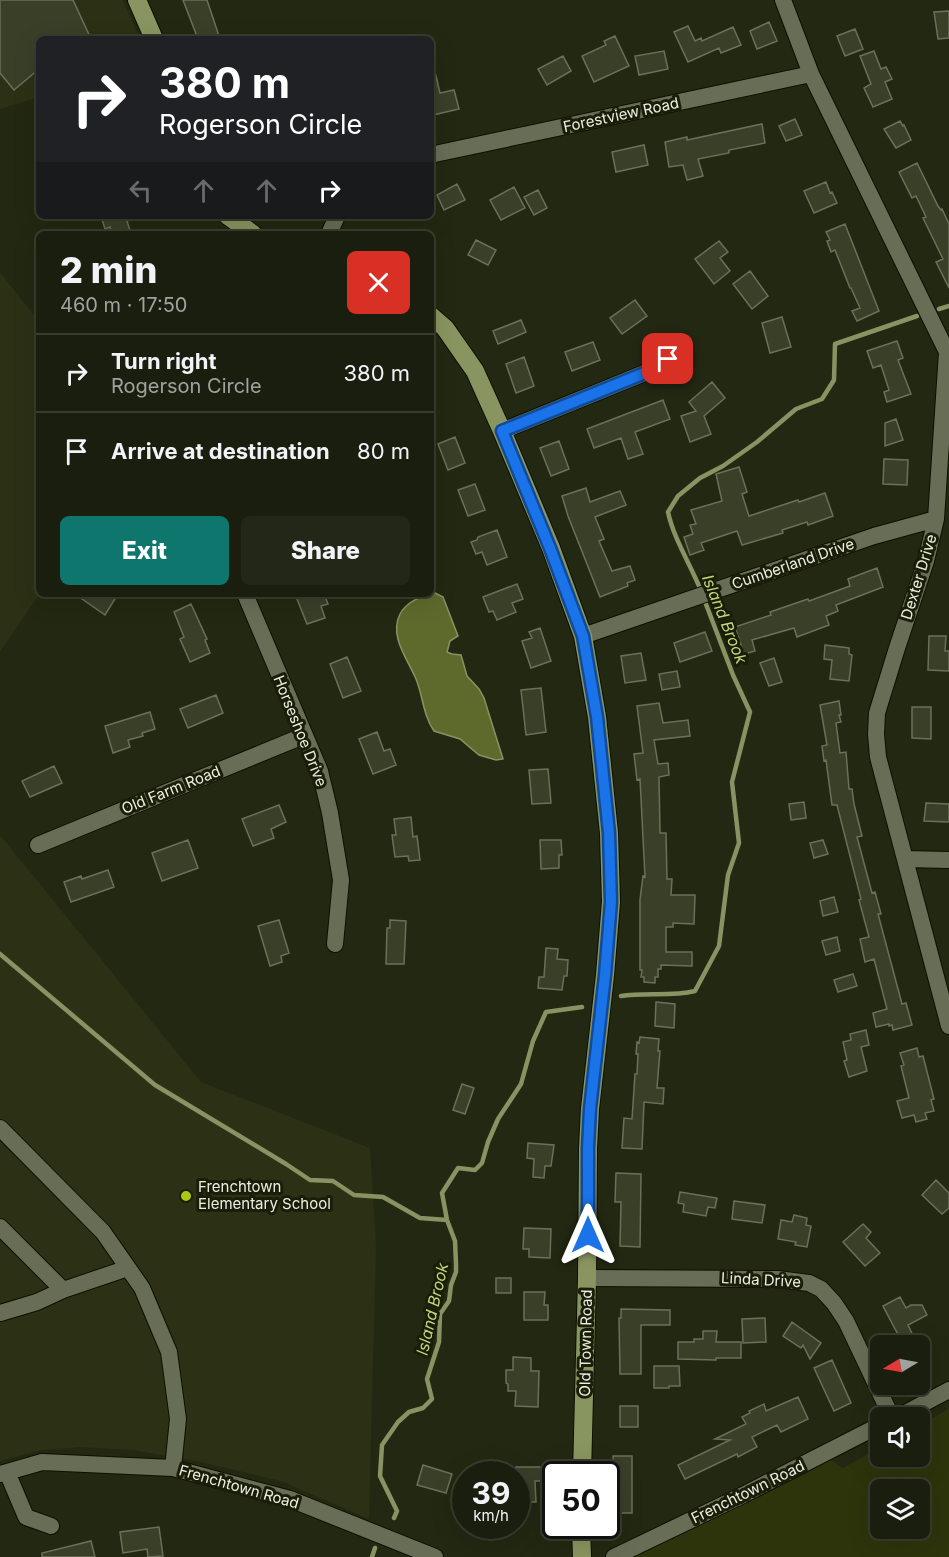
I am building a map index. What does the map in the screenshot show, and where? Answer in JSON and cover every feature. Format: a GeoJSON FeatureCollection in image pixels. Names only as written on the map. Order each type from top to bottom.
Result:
{"type":"FeatureCollection","features":[{"type":"Feature","properties":{"kind":"main road"},"geometry":{"type":"LineString","coordinates":[[137,0],[153,36]]}},
{"type":"Feature","properties":{"kind":"main road"},"geometry":{"type":"LineString","coordinates":[[232,219],[249,231]]}},
{"type":"Feature","properties":{"kind":"main road","name":"Old Town Road"},"geometry":{"type":"LineString","coordinates":[[434,318],[445,328],[475,371],[550,548],[583,636],[597,717],[609,833],[611,902],[588,1138],[582,1461]]}},
{"type":"Feature","properties":{"kind":"main road"},"geometry":{"type":"LineString","coordinates":[[581,1539],[582,1557]]}},
{"type":"Feature","properties":{"kind":"street","name":"Dexter Drive"},"geometry":{"type":"LineString","coordinates":[[783,0],[811,74],[948,352],[936,519],[926,561],[877,713],[876,734],[878,757],[949,1026]]}},
{"type":"Feature","properties":{"kind":"street","name":"Forestview Road"},"geometry":{"type":"LineString","coordinates":[[434,154],[811,74]]}},
{"type":"Feature","properties":{"kind":"street"},"geometry":{"type":"LineString","coordinates":[[502,431],[652,370],[684,348]]}},
{"type":"Feature","properties":{"kind":"street","name":"Cumberland Drive"},"geometry":{"type":"LineString","coordinates":[[583,636],[874,536],[936,519]]}},
{"type":"Feature","properties":{"kind":"street","name":"Horseshoe Drive"},"geometry":{"type":"LineString","coordinates":[[245,597],[303,736],[320,771],[330,813],[341,880],[335,944]]}},
{"type":"Feature","properties":{"kind":"street","name":"Old Farm Road"},"geometry":{"type":"LineString","coordinates":[[38,844],[303,736]]}},
{"type":"Feature","properties":{"kind":"street"},"geometry":{"type":"LineString","coordinates":[[905,859],[949,860]]}},
{"type":"Feature","properties":{"kind":"street"},"geometry":{"type":"LineString","coordinates":[[0,1128],[103,1232],[142,1288],[169,1352],[178,1419],[173,1468]]}},
{"type":"Feature","properties":{"kind":"street"},"geometry":{"type":"LineString","coordinates":[[0,1227],[63,1290]]}},
{"type":"Feature","properties":{"kind":"street"},"geometry":{"type":"LineString","coordinates":[[0,1313],[38,1302],[63,1290],[128,1268]]}},
{"type":"Feature","properties":{"kind":"street","name":"Linda Drive"},"geometry":{"type":"LineString","coordinates":[[587,1278],[777,1279],[809,1283],[821,1289],[846,1321],[889,1407]]}},
{"type":"Feature","properties":{"kind":"street"},"geometry":{"type":"LineString","coordinates":[[916,1407],[949,1390]]}},
{"type":"Feature","properties":{"kind":"street","name":"Frenchtown Road"},"geometry":{"type":"LineString","coordinates":[[614,1557],[870,1430]]}},
{"type":"Feature","properties":{"kind":"street","name":"Frenchtown Road"},"geometry":{"type":"LineString","coordinates":[[4,1473],[42,1462],[173,1468],[290,1499],[435,1557]]}},
{"type":"Feature","properties":{"kind":"street"},"geometry":{"type":"LineString","coordinates":[[4,1473],[26,1517],[51,1526]]}},
{"type":"Feature","properties":{"kind":"shaded area"},"geometry":{"type":"Polygon","coordinates":[[[0,0],[123,0],[139,36],[36,36],[36,98],[0,109],[0,0]]]}},
{"type":"Feature","properties":{"kind":"shaded area"},"geometry":{"type":"Polygon","coordinates":[[[0,273],[36,317],[36,597],[38,597],[0,651],[0,273]]]}},
{"type":"Feature","properties":{"kind":"shaded area"},"geometry":{"type":"Polygon","coordinates":[[[434,593],[443,597],[458,636],[450,641],[447,652],[461,655],[467,676],[484,698],[503,759],[496,760],[479,755],[460,739],[434,731],[428,719],[416,679],[400,647],[397,622],[400,614],[410,602],[423,597],[434,597],[434,593]]]}},
{"type":"Feature","properties":{"kind":"shaded area","name":"Frenchtown Elementary School"},"geometry":{"type":"Polygon","coordinates":[[[0,835],[201,1082],[370,1148],[376,1245],[369,1519],[281,1481],[201,1462],[134,1450],[80,1447],[41,1450],[0,1461],[0,835]]]}},
{"type":"Feature","properties":{"kind":"shaded area"},"geometry":{"type":"Polygon","coordinates":[[[949,1409],[949,1557],[625,1557],[828,1458],[843,1468],[870,1453],[870,1467],[930,1467],[930,1419],[949,1409]]]}},
{"type":"Feature","properties":{"kind":"building"},"geometry":{"type":"Polygon","coordinates":[[[0,0],[73,0],[90,36],[36,36],[36,72],[14,90],[0,73],[0,0]]]}},
{"type":"Feature","properties":{"kind":"building"},"geometry":{"type":"Polygon","coordinates":[[[183,0],[207,0],[219,36],[197,36],[183,0]]]}},
{"type":"Feature","properties":{"kind":"building"},"geometry":{"type":"Polygon","coordinates":[[[949,11],[949,38],[938,39],[934,12],[949,11]]]}},
{"type":"Feature","properties":{"kind":"building"},"geometry":{"type":"Polygon","coordinates":[[[769,22],[777,41],[757,49],[750,31],[769,22]]]}},
{"type":"Feature","properties":{"kind":"building"},"geometry":{"type":"Polygon","coordinates":[[[688,26],[695,41],[701,38],[702,41],[733,27],[741,45],[721,53],[719,48],[688,62],[674,32],[688,26]]]}},
{"type":"Feature","properties":{"kind":"building"},"geometry":{"type":"Polygon","coordinates":[[[855,29],[863,49],[845,56],[837,36],[855,29]]]}},
{"type":"Feature","properties":{"kind":"building"},"geometry":{"type":"Polygon","coordinates":[[[615,36],[629,66],[594,82],[582,56],[606,45],[604,41],[615,36]]]}},
{"type":"Feature","properties":{"kind":"building"},"geometry":{"type":"Polygon","coordinates":[[[664,51],[668,69],[639,75],[635,56],[664,51]]]}},
{"type":"Feature","properties":{"kind":"building"},"geometry":{"type":"Polygon","coordinates":[[[874,51],[881,69],[886,67],[892,79],[885,82],[892,99],[873,107],[864,88],[871,84],[860,56],[874,51]]]}},
{"type":"Feature","properties":{"kind":"building"},"geometry":{"type":"Polygon","coordinates":[[[563,56],[571,71],[547,85],[538,69],[563,56]]]}},
{"type":"Feature","properties":{"kind":"building"},"geometry":{"type":"Polygon","coordinates":[[[434,72],[440,93],[454,90],[459,109],[434,115],[434,72]]]}},
{"type":"Feature","properties":{"kind":"building"},"geometry":{"type":"Polygon","coordinates":[[[795,119],[802,135],[786,141],[779,126],[795,119]]]}},
{"type":"Feature","properties":{"kind":"building"},"geometry":{"type":"Polygon","coordinates":[[[900,121],[911,140],[896,148],[884,129],[900,121]]]}},
{"type":"Feature","properties":{"kind":"building"},"geometry":{"type":"Polygon","coordinates":[[[762,124],[765,143],[698,159],[703,176],[687,180],[683,165],[669,167],[665,142],[687,137],[687,140],[762,124]]]}},
{"type":"Feature","properties":{"kind":"building"},"geometry":{"type":"Polygon","coordinates":[[[644,145],[648,165],[616,172],[612,152],[644,145]]]}},
{"type":"Feature","properties":{"kind":"building"},"geometry":{"type":"Polygon","coordinates":[[[917,163],[949,224],[949,288],[936,262],[943,259],[923,218],[926,217],[916,196],[912,198],[899,172],[917,163]]]}},
{"type":"Feature","properties":{"kind":"building"},"geometry":{"type":"Polygon","coordinates":[[[826,182],[837,203],[814,213],[804,191],[826,182]]]}},
{"type":"Feature","properties":{"kind":"building"},"geometry":{"type":"Polygon","coordinates":[[[457,184],[465,200],[444,210],[437,195],[457,184]]]}},
{"type":"Feature","properties":{"kind":"building"},"geometry":{"type":"Polygon","coordinates":[[[514,187],[525,208],[501,220],[490,200],[514,187]]]}},
{"type":"Feature","properties":{"kind":"building"},"geometry":{"type":"Polygon","coordinates":[[[538,190],[547,208],[534,215],[524,197],[538,190]]]}},
{"type":"Feature","properties":{"kind":"building"},"geometry":{"type":"Polygon","coordinates":[[[102,219],[134,219],[127,221],[130,231],[111,231],[110,227],[105,229],[102,219]]]}},
{"type":"Feature","properties":{"kind":"building"},"geometry":{"type":"Polygon","coordinates":[[[845,224],[879,311],[857,321],[852,311],[860,308],[835,250],[831,252],[827,241],[830,240],[826,232],[845,224]]]}},
{"type":"Feature","properties":{"kind":"building"},"geometry":{"type":"Polygon","coordinates":[[[476,240],[496,250],[488,265],[468,255],[476,240]]]}},
{"type":"Feature","properties":{"kind":"building"},"geometry":{"type":"Polygon","coordinates":[[[719,241],[728,252],[720,258],[730,271],[714,284],[695,259],[719,241]]]}},
{"type":"Feature","properties":{"kind":"building"},"geometry":{"type":"Polygon","coordinates":[[[750,271],[768,296],[752,309],[733,284],[750,271]]]}},
{"type":"Feature","properties":{"kind":"building"},"geometry":{"type":"Polygon","coordinates":[[[635,300],[647,316],[622,334],[610,318],[635,300]]]}},
{"type":"Feature","properties":{"kind":"building"},"geometry":{"type":"Polygon","coordinates":[[[782,317],[791,347],[770,353],[762,323],[782,317]]]}},
{"type":"Feature","properties":{"kind":"building"},"geometry":{"type":"Polygon","coordinates":[[[521,320],[526,332],[498,344],[493,331],[521,320]]]}},
{"type":"Feature","properties":{"kind":"building"},"geometry":{"type":"Polygon","coordinates":[[[897,341],[903,358],[898,360],[911,394],[887,402],[884,392],[889,390],[881,365],[873,368],[867,351],[897,341]]]}},
{"type":"Feature","properties":{"kind":"building"},"geometry":{"type":"Polygon","coordinates":[[[593,342],[600,360],[572,371],[565,352],[593,342]]]}},
{"type":"Feature","properties":{"kind":"building"},"geometry":{"type":"Polygon","coordinates":[[[524,357],[534,386],[516,393],[506,364],[524,357]]]}},
{"type":"Feature","properties":{"kind":"building"},"geometry":{"type":"Polygon","coordinates":[[[712,382],[725,398],[704,416],[711,434],[690,442],[681,416],[696,411],[689,402],[712,382]]]}},
{"type":"Feature","properties":{"kind":"building"},"geometry":{"type":"Polygon","coordinates":[[[663,400],[670,419],[635,432],[643,454],[628,459],[621,438],[594,448],[587,429],[663,400]]]}},
{"type":"Feature","properties":{"kind":"building"},"geometry":{"type":"Polygon","coordinates":[[[896,419],[903,440],[885,446],[885,423],[896,419]]]}},
{"type":"Feature","properties":{"kind":"building"},"geometry":{"type":"Polygon","coordinates":[[[455,437],[465,463],[448,470],[438,444],[455,437]]]}},
{"type":"Feature","properties":{"kind":"building"},"geometry":{"type":"Polygon","coordinates":[[[559,441],[569,469],[551,476],[540,448],[559,441]]]}},
{"type":"Feature","properties":{"kind":"building"},"geometry":{"type":"Polygon","coordinates":[[[884,459],[908,460],[907,485],[883,484],[884,459]]]}},
{"type":"Feature","properties":{"kind":"building"},"geometry":{"type":"Polygon","coordinates":[[[739,467],[747,492],[742,494],[749,516],[825,493],[833,516],[808,525],[807,522],[782,530],[783,533],[742,545],[737,531],[701,543],[704,550],[690,555],[684,537],[693,534],[690,525],[696,524],[691,510],[722,501],[716,474],[739,467]]]}},
{"type":"Feature","properties":{"kind":"building"},"geometry":{"type":"Polygon","coordinates":[[[475,484],[485,510],[468,516],[458,490],[475,484]]]}},
{"type":"Feature","properties":{"kind":"building"},"geometry":{"type":"Polygon","coordinates":[[[586,488],[590,502],[620,491],[626,505],[595,517],[604,539],[599,541],[612,571],[630,566],[635,580],[627,583],[628,586],[600,597],[562,496],[586,488]]]}},
{"type":"Feature","properties":{"kind":"building"},"geometry":{"type":"Polygon","coordinates":[[[497,530],[507,557],[487,565],[482,552],[476,554],[471,542],[497,530]]]}},
{"type":"Feature","properties":{"kind":"building"},"geometry":{"type":"Polygon","coordinates":[[[877,568],[883,587],[836,605],[838,611],[826,616],[829,625],[797,637],[794,628],[752,640],[755,651],[744,654],[735,627],[771,615],[770,612],[850,586],[848,579],[877,568]]]}},
{"type":"Feature","properties":{"kind":"building"},"geometry":{"type":"Polygon","coordinates":[[[517,584],[523,599],[512,603],[516,612],[497,620],[493,611],[489,612],[483,597],[517,584]]]}},
{"type":"Feature","properties":{"kind":"building"},"geometry":{"type":"Polygon","coordinates":[[[79,597],[116,597],[105,615],[79,597]]]}},
{"type":"Feature","properties":{"kind":"building"},"geometry":{"type":"Polygon","coordinates":[[[296,597],[325,597],[328,604],[321,606],[325,618],[307,624],[296,597]]]}},
{"type":"Feature","properties":{"kind":"building"},"geometry":{"type":"Polygon","coordinates":[[[191,604],[207,639],[205,640],[210,653],[190,662],[180,639],[184,637],[174,612],[191,604]]]}},
{"type":"Feature","properties":{"kind":"building"},"geometry":{"type":"Polygon","coordinates":[[[540,628],[551,661],[531,668],[522,641],[532,638],[529,632],[540,628]]]}},
{"type":"Feature","properties":{"kind":"building"},"geometry":{"type":"Polygon","coordinates":[[[705,632],[712,651],[680,662],[674,643],[705,632]]]}},
{"type":"Feature","properties":{"kind":"building"},"geometry":{"type":"Polygon","coordinates":[[[929,636],[946,636],[945,651],[949,651],[949,671],[928,670],[929,636]]]}},
{"type":"Feature","properties":{"kind":"building"},"geometry":{"type":"Polygon","coordinates":[[[825,645],[849,648],[849,654],[852,655],[849,681],[830,679],[832,660],[824,659],[825,645]]]}},
{"type":"Feature","properties":{"kind":"building"},"geometry":{"type":"Polygon","coordinates":[[[641,653],[646,680],[625,683],[621,656],[641,653]]]}},
{"type":"Feature","properties":{"kind":"building"},"geometry":{"type":"Polygon","coordinates":[[[347,657],[361,691],[343,698],[330,664],[347,657]]]}},
{"type":"Feature","properties":{"kind":"building"},"geometry":{"type":"Polygon","coordinates":[[[774,658],[782,682],[769,686],[760,663],[774,658]]]}},
{"type":"Feature","properties":{"kind":"building"},"geometry":{"type":"Polygon","coordinates":[[[677,671],[680,687],[662,690],[659,674],[677,671]]]}},
{"type":"Feature","properties":{"kind":"building"},"geometry":{"type":"Polygon","coordinates":[[[541,688],[546,732],[526,735],[521,690],[541,688]]]}},
{"type":"Feature","properties":{"kind":"building"},"geometry":{"type":"Polygon","coordinates":[[[216,695],[223,713],[188,728],[180,709],[216,695]]]}},
{"type":"Feature","properties":{"kind":"building"},"geometry":{"type":"Polygon","coordinates":[[[839,701],[841,722],[836,723],[840,753],[846,752],[849,789],[852,789],[862,836],[857,837],[872,893],[875,892],[881,914],[878,914],[902,1004],[906,1003],[912,1025],[893,1030],[892,1025],[889,1026],[889,1024],[876,1027],[873,1013],[887,1009],[874,959],[865,962],[860,939],[869,937],[837,805],[832,805],[826,760],[824,761],[822,746],[827,745],[820,705],[839,701]]]}},
{"type":"Feature","properties":{"kind":"building"},"geometry":{"type":"Polygon","coordinates":[[[659,703],[663,723],[688,720],[690,736],[654,740],[658,764],[668,763],[669,775],[659,777],[660,833],[666,833],[667,879],[672,879],[671,895],[695,895],[694,924],[673,923],[673,927],[666,927],[666,952],[692,952],[692,966],[661,965],[661,969],[658,969],[658,977],[655,977],[655,983],[644,982],[644,977],[641,977],[642,970],[640,970],[640,900],[643,876],[645,877],[640,779],[637,780],[634,754],[643,753],[637,706],[659,703]]]}},
{"type":"Feature","properties":{"kind":"building"},"geometry":{"type":"Polygon","coordinates":[[[912,707],[931,707],[931,739],[912,738],[912,707]]]}},
{"type":"Feature","properties":{"kind":"building"},"geometry":{"type":"Polygon","coordinates":[[[150,712],[155,729],[142,733],[143,736],[128,740],[130,747],[113,753],[105,726],[150,712]]]}},
{"type":"Feature","properties":{"kind":"building"},"geometry":{"type":"Polygon","coordinates":[[[377,732],[384,751],[390,749],[396,765],[373,774],[359,739],[377,732]]]}},
{"type":"Feature","properties":{"kind":"building"},"geometry":{"type":"Polygon","coordinates":[[[54,766],[62,783],[30,797],[22,781],[54,766]]]}},
{"type":"Feature","properties":{"kind":"building"},"geometry":{"type":"Polygon","coordinates":[[[548,769],[551,803],[532,804],[529,770],[548,769]]]}},
{"type":"Feature","properties":{"kind":"building"},"geometry":{"type":"Polygon","coordinates":[[[804,802],[806,818],[791,820],[789,804],[804,802]]]}},
{"type":"Feature","properties":{"kind":"building"},"geometry":{"type":"Polygon","coordinates":[[[926,803],[949,804],[949,822],[924,821],[926,803]]]}},
{"type":"Feature","properties":{"kind":"building"},"geometry":{"type":"Polygon","coordinates":[[[279,805],[286,822],[271,829],[274,838],[253,846],[242,819],[279,805]]]}},
{"type":"Feature","properties":{"kind":"building"},"geometry":{"type":"Polygon","coordinates":[[[411,817],[413,837],[417,836],[420,860],[409,861],[408,856],[395,857],[392,835],[396,835],[394,819],[411,817]]]}},
{"type":"Feature","properties":{"kind":"building"},"geometry":{"type":"Polygon","coordinates":[[[188,840],[198,868],[162,881],[152,853],[188,840]]]}},
{"type":"Feature","properties":{"kind":"building"},"geometry":{"type":"Polygon","coordinates":[[[540,840],[561,840],[562,855],[559,855],[559,868],[541,869],[540,840]]]}},
{"type":"Feature","properties":{"kind":"building"},"geometry":{"type":"Polygon","coordinates":[[[823,840],[828,854],[814,858],[810,843],[823,840]]]}},
{"type":"Feature","properties":{"kind":"building"},"geometry":{"type":"Polygon","coordinates":[[[108,870],[114,887],[71,902],[64,882],[81,876],[82,879],[108,870]]]}},
{"type":"Feature","properties":{"kind":"building"},"geometry":{"type":"Polygon","coordinates":[[[834,897],[838,912],[823,916],[820,901],[834,897]]]}},
{"type":"Feature","properties":{"kind":"building"},"geometry":{"type":"Polygon","coordinates":[[[279,920],[289,953],[281,956],[282,962],[270,966],[258,926],[279,920]]]}},
{"type":"Feature","properties":{"kind":"building"},"geometry":{"type":"Polygon","coordinates":[[[390,920],[406,921],[404,964],[386,964],[387,928],[390,928],[390,920]]]}},
{"type":"Feature","properties":{"kind":"building"},"geometry":{"type":"Polygon","coordinates":[[[837,937],[840,951],[826,955],[822,941],[837,937]]]}},
{"type":"Feature","properties":{"kind":"building"},"geometry":{"type":"Polygon","coordinates":[[[546,948],[558,949],[557,959],[568,960],[567,976],[564,976],[562,990],[538,988],[539,977],[544,977],[546,948]]]}},
{"type":"Feature","properties":{"kind":"building"},"geometry":{"type":"Polygon","coordinates":[[[853,974],[857,986],[838,992],[834,980],[853,974]]]}},
{"type":"Feature","properties":{"kind":"building"},"geometry":{"type":"Polygon","coordinates":[[[656,1002],[675,1004],[674,1028],[655,1026],[656,1002]]]}},
{"type":"Feature","properties":{"kind":"building"},"geometry":{"type":"Polygon","coordinates":[[[866,1030],[869,1045],[861,1047],[867,1071],[849,1077],[844,1061],[847,1060],[843,1042],[851,1040],[850,1034],[866,1030]]]}},
{"type":"Feature","properties":{"kind":"building"},"geometry":{"type":"Polygon","coordinates":[[[640,1037],[659,1039],[657,1088],[664,1088],[663,1104],[644,1102],[642,1149],[622,1148],[624,1118],[632,1119],[635,1074],[637,1074],[637,1042],[639,1043],[640,1037]]]}},
{"type":"Feature","properties":{"kind":"building"},"geometry":{"type":"Polygon","coordinates":[[[917,1048],[919,1057],[923,1056],[934,1099],[931,1100],[934,1111],[925,1113],[927,1119],[916,1122],[914,1115],[902,1118],[897,1101],[909,1098],[900,1053],[917,1048]]]}},
{"type":"Feature","properties":{"kind":"building"},"geometry":{"type":"Polygon","coordinates":[[[462,1084],[474,1088],[465,1114],[453,1110],[462,1084]]]}},
{"type":"Feature","properties":{"kind":"building"},"geometry":{"type":"Polygon","coordinates":[[[528,1143],[554,1145],[551,1166],[545,1166],[544,1178],[533,1177],[534,1159],[527,1158],[528,1143]]]}},
{"type":"Feature","properties":{"kind":"building"},"geometry":{"type":"Polygon","coordinates":[[[616,1173],[641,1174],[640,1247],[620,1246],[621,1202],[615,1202],[616,1173]]]}},
{"type":"Feature","properties":{"kind":"building"},"geometry":{"type":"Polygon","coordinates":[[[936,1180],[949,1193],[949,1208],[942,1214],[922,1195],[936,1180]]]}},
{"type":"Feature","properties":{"kind":"building"},"geometry":{"type":"Polygon","coordinates":[[[680,1192],[717,1198],[715,1208],[708,1207],[706,1216],[683,1212],[684,1204],[678,1203],[680,1192]]]}},
{"type":"Feature","properties":{"kind":"building"},"geometry":{"type":"Polygon","coordinates":[[[734,1201],[765,1205],[762,1223],[732,1219],[734,1201]]]}},
{"type":"Feature","properties":{"kind":"building"},"geometry":{"type":"Polygon","coordinates":[[[794,1215],[807,1218],[806,1225],[811,1226],[807,1247],[795,1245],[796,1242],[778,1239],[781,1220],[792,1222],[794,1215]]]}},
{"type":"Feature","properties":{"kind":"building"},"geometry":{"type":"Polygon","coordinates":[[[863,1224],[871,1232],[866,1238],[880,1253],[865,1266],[843,1242],[863,1224]]]}},
{"type":"Feature","properties":{"kind":"building"},"geometry":{"type":"Polygon","coordinates":[[[524,1228],[551,1229],[550,1258],[529,1257],[529,1249],[523,1249],[524,1228]]]}},
{"type":"Feature","properties":{"kind":"building"},"geometry":{"type":"Polygon","coordinates":[[[496,1278],[511,1278],[511,1293],[496,1293],[496,1278]]]}},
{"type":"Feature","properties":{"kind":"building"},"geometry":{"type":"Polygon","coordinates":[[[524,1292],[545,1292],[544,1305],[548,1305],[548,1320],[524,1320],[524,1292]]]}},
{"type":"Feature","properties":{"kind":"building"},"geometry":{"type":"Polygon","coordinates":[[[900,1297],[906,1308],[911,1305],[922,1305],[927,1315],[908,1325],[913,1335],[898,1335],[883,1306],[900,1297]]]}},
{"type":"Feature","properties":{"kind":"building"},"geometry":{"type":"Polygon","coordinates":[[[621,1309],[670,1310],[670,1325],[641,1325],[641,1374],[620,1374],[619,1318],[621,1318],[621,1309]]]}},
{"type":"Feature","properties":{"kind":"building"},"geometry":{"type":"Polygon","coordinates":[[[765,1318],[766,1342],[743,1343],[742,1319],[765,1318]]]}},
{"type":"Feature","properties":{"kind":"building"},"geometry":{"type":"Polygon","coordinates":[[[792,1322],[821,1343],[810,1359],[803,1345],[801,1348],[783,1336],[792,1322]]]}},
{"type":"Feature","properties":{"kind":"building"},"geometry":{"type":"Polygon","coordinates":[[[703,1331],[717,1331],[716,1342],[741,1342],[741,1358],[678,1359],[678,1342],[694,1342],[694,1339],[703,1339],[703,1331]]]}},
{"type":"Feature","properties":{"kind":"building"},"geometry":{"type":"Polygon","coordinates":[[[513,1357],[531,1358],[531,1371],[539,1371],[538,1407],[515,1406],[516,1391],[508,1391],[506,1383],[506,1370],[513,1370],[513,1357]]]}},
{"type":"Feature","properties":{"kind":"building"},"geometry":{"type":"Polygon","coordinates":[[[832,1360],[851,1403],[834,1411],[814,1368],[832,1360]]]}},
{"type":"Feature","properties":{"kind":"building"},"geometry":{"type":"Polygon","coordinates":[[[654,1366],[679,1366],[680,1386],[654,1388],[654,1366]]]}},
{"type":"Feature","properties":{"kind":"building"},"geometry":{"type":"Polygon","coordinates":[[[798,1397],[808,1419],[781,1432],[777,1425],[752,1437],[757,1447],[685,1479],[678,1465],[730,1440],[715,1439],[746,1424],[742,1417],[750,1413],[749,1411],[764,1404],[766,1411],[798,1397]]]}},
{"type":"Feature","properties":{"kind":"building"},"geometry":{"type":"Polygon","coordinates":[[[620,1406],[638,1406],[638,1427],[620,1427],[620,1406]]]}},
{"type":"Feature","properties":{"kind":"building"},"geometry":{"type":"Polygon","coordinates":[[[613,1456],[632,1456],[632,1513],[620,1513],[620,1461],[613,1461],[613,1456]]]}},
{"type":"Feature","properties":{"kind":"building"},"geometry":{"type":"Polygon","coordinates":[[[423,1465],[452,1474],[446,1493],[417,1485],[423,1465]]]}},
{"type":"Feature","properties":{"kind":"building"},"geometry":{"type":"Polygon","coordinates":[[[530,1467],[541,1467],[541,1481],[535,1481],[536,1502],[530,1502],[530,1467]]]}},
{"type":"Feature","properties":{"kind":"building"},"geometry":{"type":"Polygon","coordinates":[[[159,1527],[163,1556],[148,1557],[147,1549],[123,1553],[120,1532],[159,1527]]]}},
{"type":"Feature","properties":{"kind":"building"},"geometry":{"type":"Polygon","coordinates":[[[91,1541],[95,1557],[42,1557],[42,1553],[91,1541]]]}},
{"type":"Feature","properties":{"kind":"waterway","name":"Island Brook"},"geometry":{"type":"LineString","coordinates":[[939,309],[949,306]]}},
{"type":"Feature","properties":{"kind":"waterway","name":"Island Brook"},"geometry":{"type":"LineString","coordinates":[[701,591],[674,532],[668,512],[678,496],[700,478],[723,466],[757,442],[796,409],[822,399],[834,380],[835,344],[917,316]]}},
{"type":"Feature","properties":{"kind":"waterway","name":"Island Brook"},"geometry":{"type":"LineString","coordinates":[[621,996],[695,991],[719,946],[728,875],[739,843],[732,782],[750,712],[704,599]]}},
{"type":"Feature","properties":{"kind":"waterway"},"geometry":{"type":"LineString","coordinates":[[0,954],[155,1085],[310,1180],[333,1181],[354,1195],[383,1197],[420,1218],[447,1220]]}},
{"type":"Feature","properties":{"kind":"waterway","name":"Island Brook"},"geometry":{"type":"LineString","coordinates":[[394,1518],[397,1511],[380,1476],[382,1445],[398,1422],[409,1412],[423,1408],[432,1399],[427,1379],[439,1342],[440,1314],[449,1301],[451,1285],[456,1272],[455,1241],[447,1220],[442,1193],[458,1168],[475,1170],[482,1163],[498,1119],[521,1084],[533,1041],[546,1012],[582,1007]]}},
{"type":"Feature","properties":{"kind":"waterway","name":"Island Brook"},"geometry":{"type":"LineString","coordinates":[[372,1557],[375,1548]]}},
{"type":"Feature","properties":{"kind":"place","name":"Frenchtown Elementary School"},"geometry":{"type":"Point","coordinates":[186,1196]}},
{"type":"Feature","properties":{"kind":"route"},"geometry":{"type":"LineString","coordinates":[[588,1235],[590,1109],[611,902],[609,833],[597,717],[583,636],[502,431],[652,370],[668,359]]}}]}
